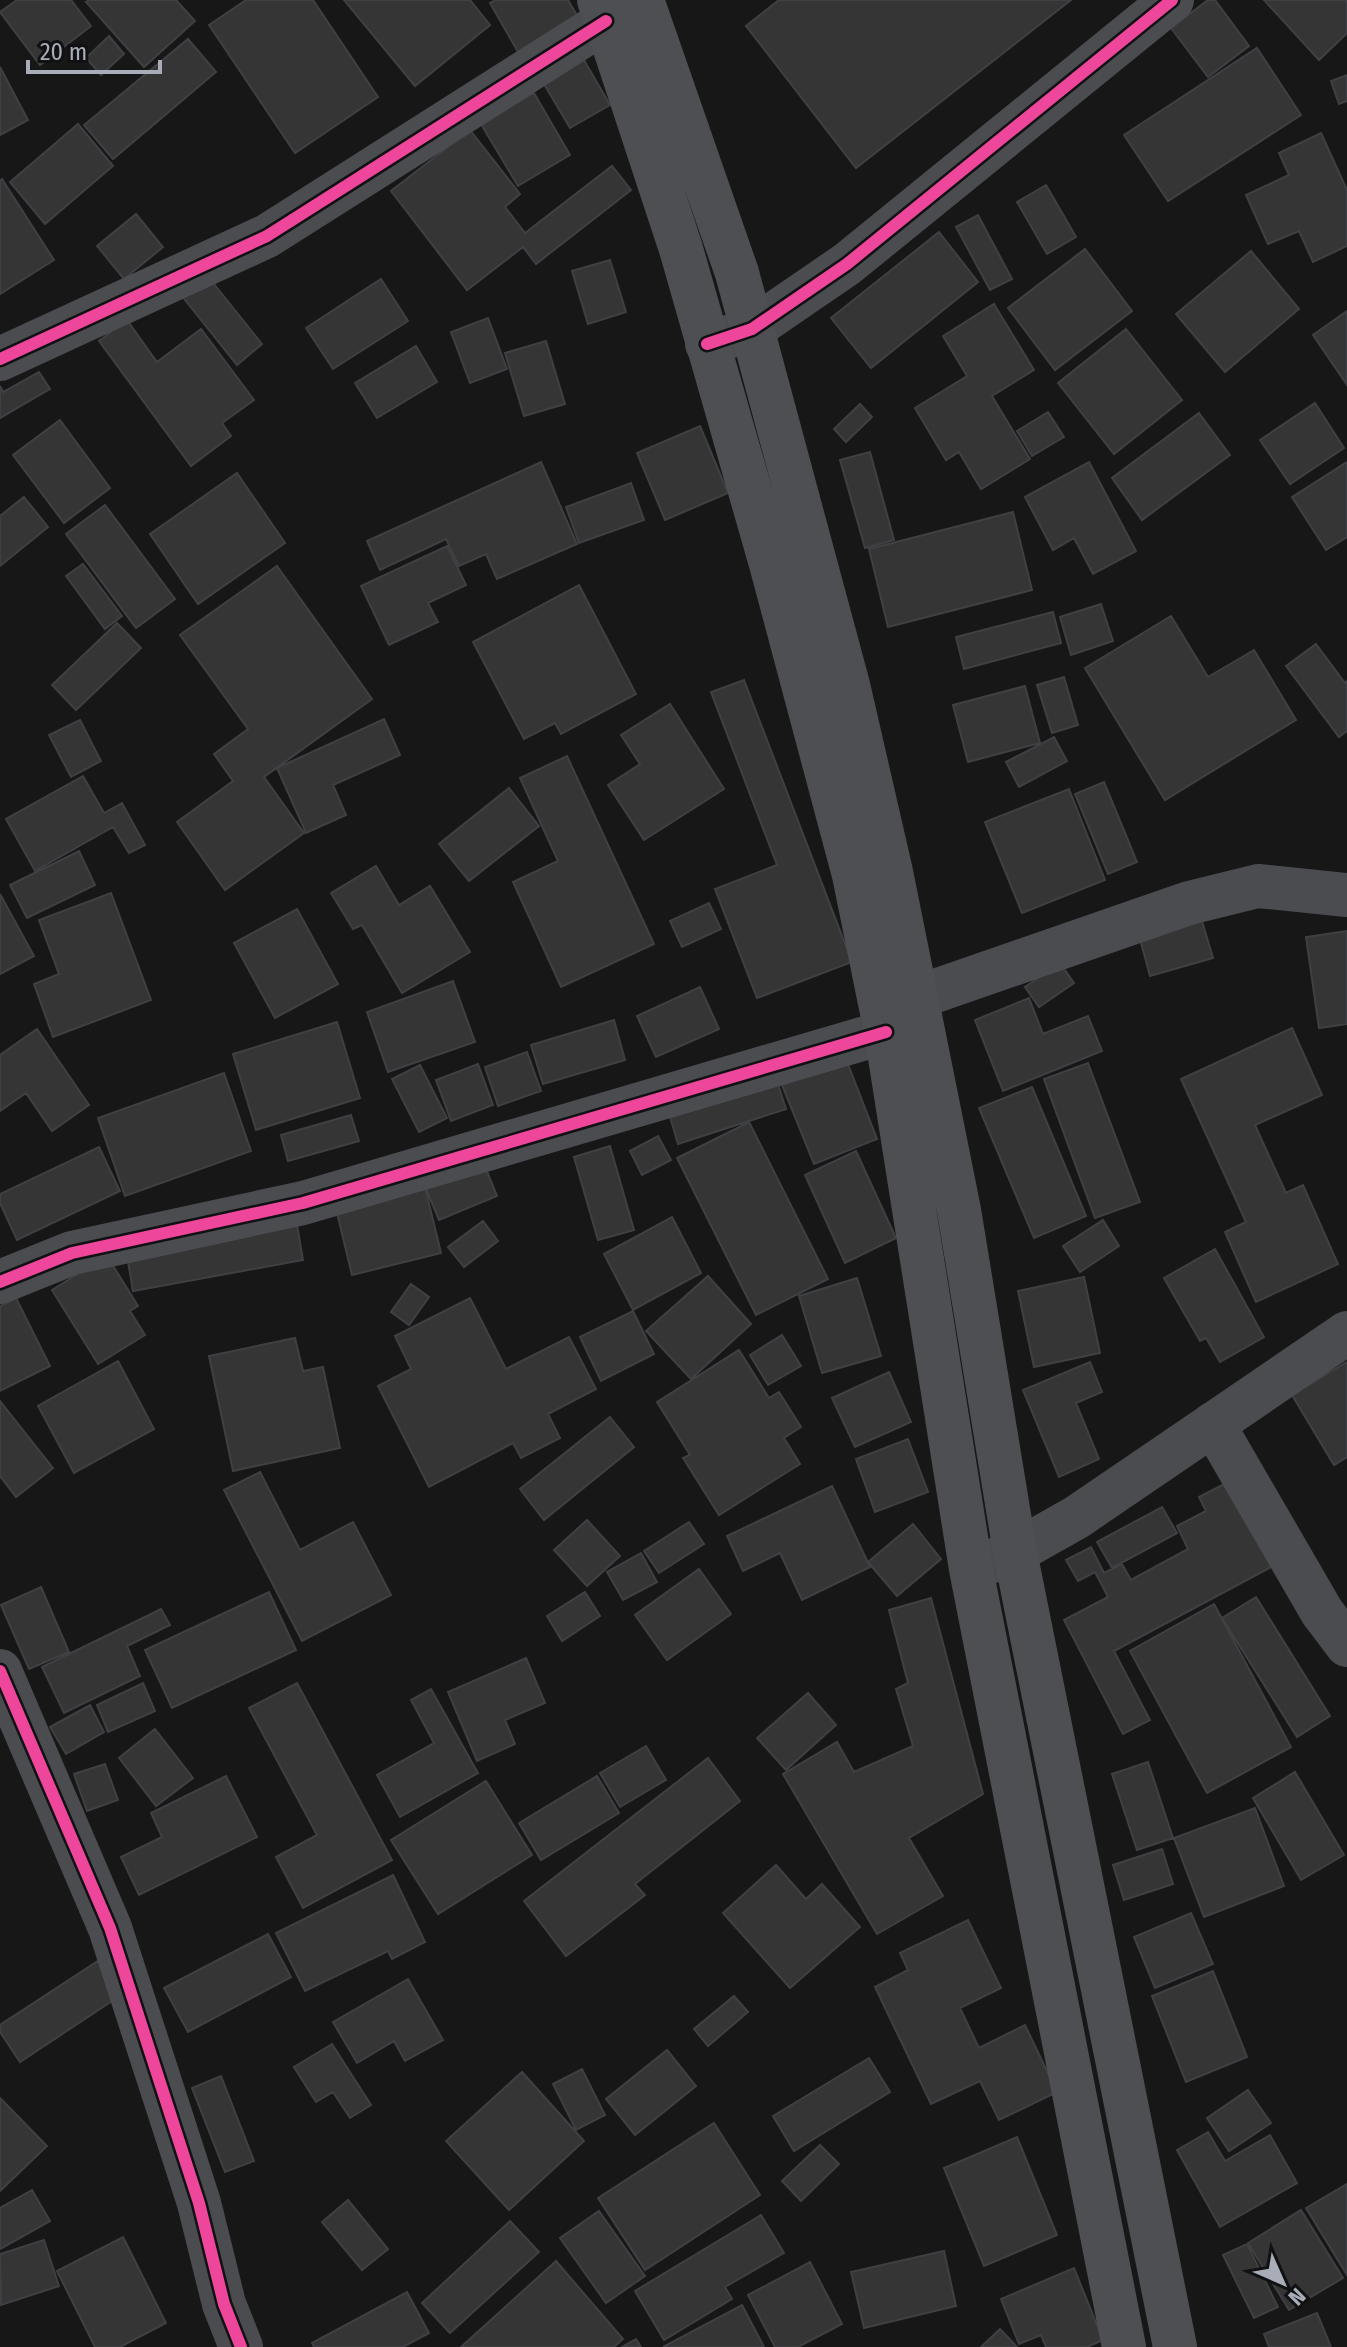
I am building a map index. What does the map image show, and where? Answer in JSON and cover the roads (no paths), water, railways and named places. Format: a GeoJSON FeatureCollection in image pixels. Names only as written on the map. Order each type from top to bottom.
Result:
{"type":"FeatureCollection","features":[{"type":"Feature","properties":{"kind":"main road"},"geometry":{"type":"LineString","coordinates":[[615,7],[737,273],[848,685],[959,1210],[1015,1552],[1175,2347]]}},
{"type":"Feature","properties":{"kind":"main road"},"geometry":{"type":"LineString","coordinates":[[615,7],[771,564],[854,875],[886,1032],[971,1569],[1124,2347]]}},
{"type":"Feature","properties":{"kind":"street"},"geometry":{"type":"LineString","coordinates":[[707,344],[752,329],[847,264],[1172,0]]}},
{"type":"Feature","properties":{"kind":"street"},"geometry":{"type":"LineString","coordinates":[[0,359],[267,236],[615,7]]}},
{"type":"Feature","properties":{"kind":"street"},"geometry":{"type":"LineString","coordinates":[[915,998],[1202,899],[1258,886],[1347,895]]}},
{"type":"Feature","properties":{"kind":"street"},"geometry":{"type":"LineString","coordinates":[[0,1282],[72,1253],[303,1203],[886,1032]]}},
{"type":"Feature","properties":{"kind":"street"},"geometry":{"type":"LineString","coordinates":[[971,1569],[1015,1552],[1130,1484],[1347,1333]]}},
{"type":"Feature","properties":{"kind":"street"},"geometry":{"type":"LineString","coordinates":[[1213,1424],[1322,1612],[1347,1645]]}},
{"type":"Feature","properties":{"kind":"street"},"geometry":{"type":"LineString","coordinates":[[0,1671],[110,1928],[199,2203],[224,2304],[241,2347]]}}]}
